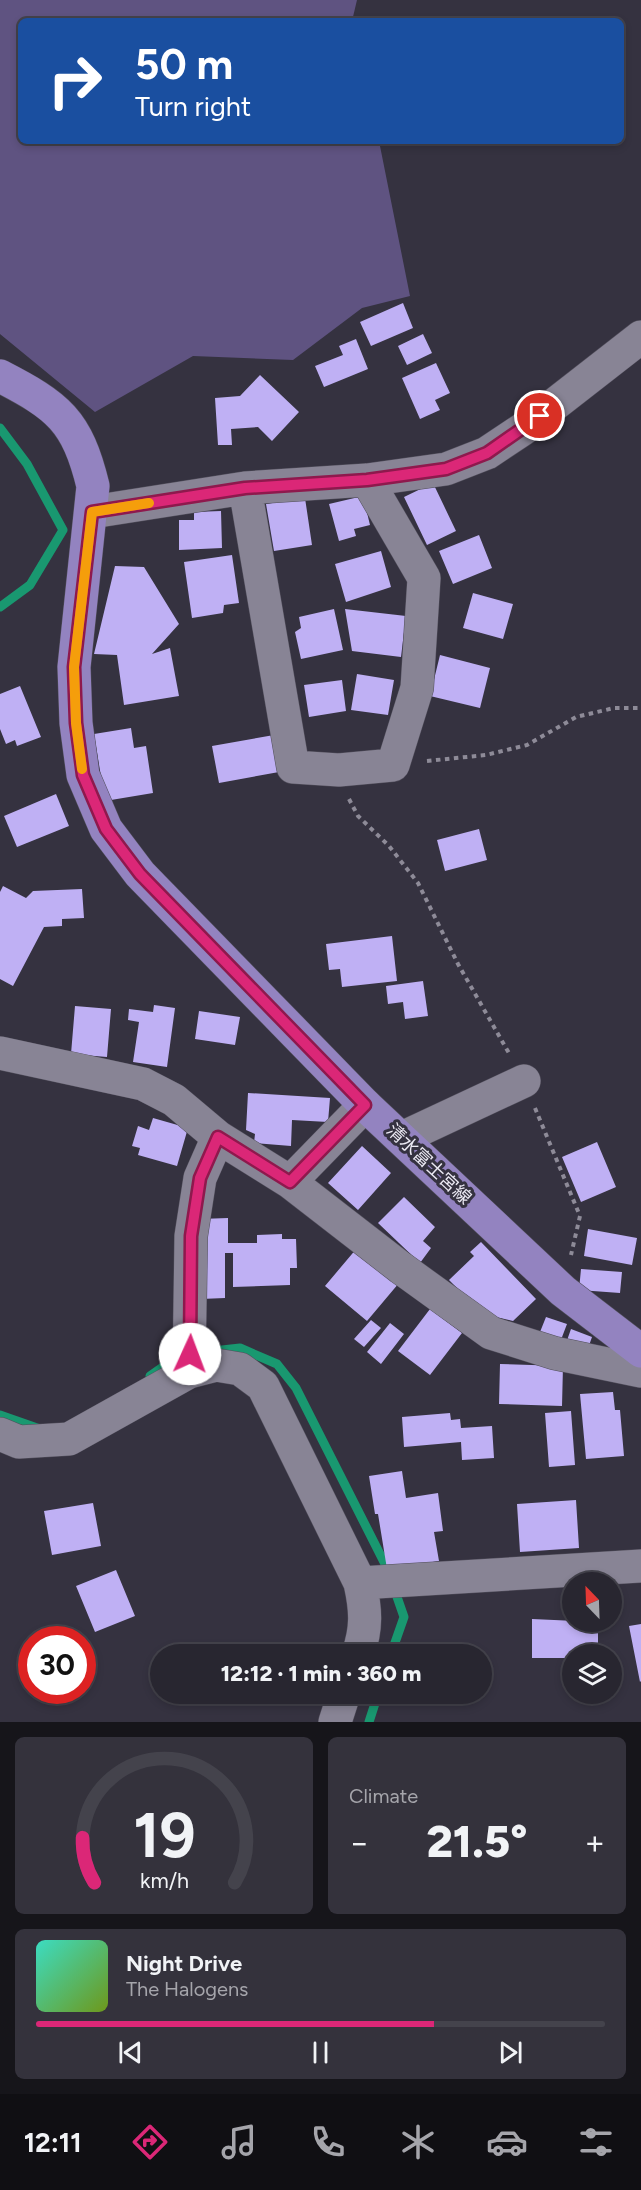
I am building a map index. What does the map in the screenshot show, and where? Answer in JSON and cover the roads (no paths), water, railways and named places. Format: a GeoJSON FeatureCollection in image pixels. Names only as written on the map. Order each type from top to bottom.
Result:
{"type":"FeatureCollection","features":[{"type":"Feature","properties":{"kind":"main road","name":"清水富士宮線"},"geometry":{"type":"LineString","coordinates":[[0,375],[28,390],[59,412],[78,437],[87,459],[93,486],[92,512],[74,667],[76,723],[83,775],[106,829],[140,874],[365,1105],[563,1291],[641,1351]]}},
{"type":"Feature","properties":{"kind":"street"},"geometry":{"type":"LineString","coordinates":[[92,512],[245,488],[367,480],[446,469],[487,453],[523,429],[641,337]]}},
{"type":"Feature","properties":{"kind":"street"},"geometry":{"type":"LineString","coordinates":[[245,488],[293,767],[339,770],[393,765],[417,688],[424,578],[367,480]]}},
{"type":"Feature","properties":{"kind":"street"},"geometry":{"type":"LineString","coordinates":[[0,1053],[143,1084],[174,1100],[218,1137],[290,1182],[401,1268],[491,1333],[554,1353],[641,1371]]}},
{"type":"Feature","properties":{"kind":"street"},"geometry":{"type":"LineString","coordinates":[[402,1138],[525,1081]]}},
{"type":"Feature","properties":{"kind":"street"},"geometry":{"type":"LineString","coordinates":[[290,1182],[365,1105]]}},
{"type":"Feature","properties":{"kind":"street"},"geometry":{"type":"LineString","coordinates":[[189,1371],[191,1236],[200,1178],[218,1137]]}},
{"type":"Feature","properties":{"kind":"street"},"geometry":{"type":"LineString","coordinates":[[0,1434],[19,1442],[69,1439],[189,1371],[216,1365],[240,1369],[263,1386],[360,1583],[366,1608],[361,1644]]}},
{"type":"Feature","properties":{"kind":"street"},"geometry":{"type":"LineString","coordinates":[[360,1583],[641,1566]]}},
{"type":"Feature","properties":{"kind":"street"},"geometry":{"type":"LineString","coordinates":[[335,1722],[341,1704]]}},
{"type":"Feature","properties":{"kind":"waterway"},"geometry":{"type":"LineString","coordinates":[[0,428],[27,464],[63,530],[30,585],[0,607]]}},
{"type":"Feature","properties":{"kind":"waterway"},"geometry":{"type":"LineString","coordinates":[[213,1351],[240,1348],[277,1364],[296,1388],[387,1568],[404,1617],[395,1644]]}},
{"type":"Feature","properties":{"kind":"waterway"},"geometry":{"type":"LineString","coordinates":[[150,1376],[170,1362],[182,1358]]}},
{"type":"Feature","properties":{"kind":"waterway"},"geometry":{"type":"LineString","coordinates":[[0,1415],[40,1429]]}},
{"type":"Feature","properties":{"kind":"waterway"},"geometry":{"type":"LineString","coordinates":[[369,1722],[375,1704]]}}]}
